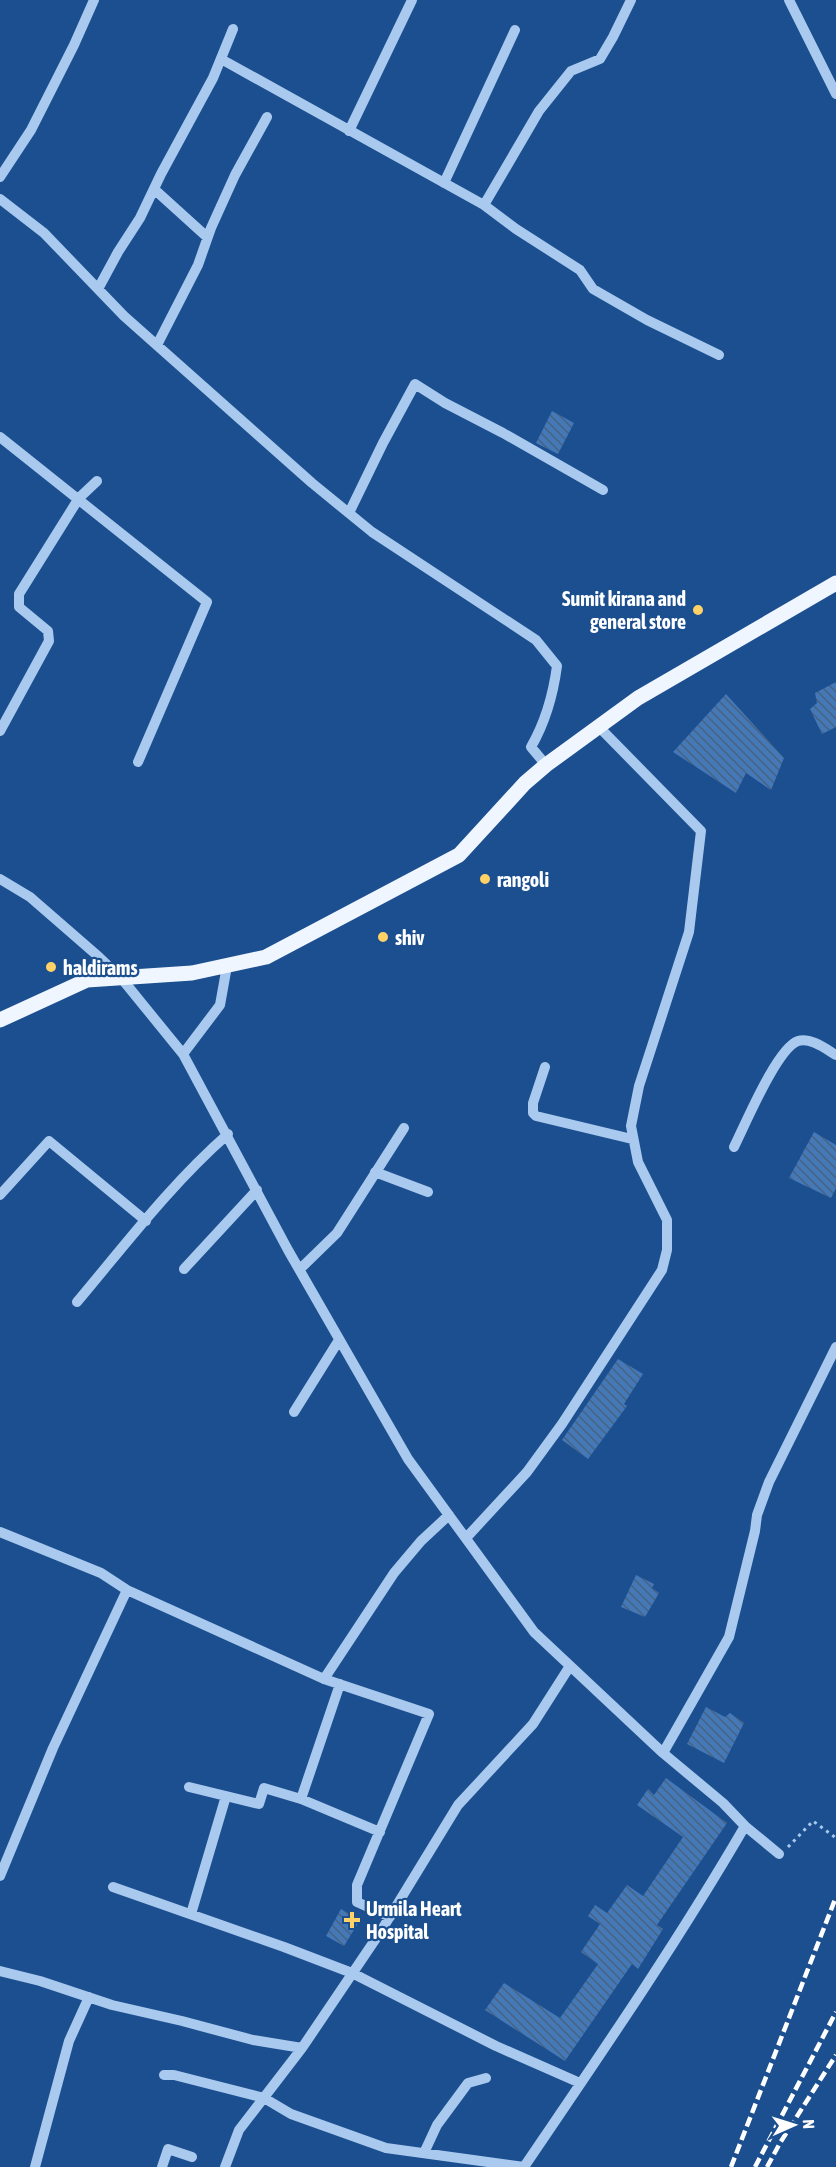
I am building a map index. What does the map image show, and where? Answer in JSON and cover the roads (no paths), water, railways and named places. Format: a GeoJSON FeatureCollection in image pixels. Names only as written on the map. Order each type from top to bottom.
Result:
{"type":"FeatureCollection","features":[{"type":"Feature","properties":{"kind":"main road"},"geometry":{"type":"LineString","coordinates":[[0,1020],[87,980],[192,973],[266,957],[459,855],[525,783],[638,698],[836,583]]}},
{"type":"Feature","properties":{"kind":"street"},"geometry":{"type":"LineString","coordinates":[[0,177],[31,130],[94,0]]}},
{"type":"Feature","properties":{"kind":"street"},"geometry":{"type":"LineString","coordinates":[[349,131],[412,0]]}},
{"type":"Feature","properties":{"kind":"street"},"geometry":{"type":"LineString","coordinates":[[484,205],[539,111],[571,71],[600,58],[631,0]]}},
{"type":"Feature","properties":{"kind":"street"},"geometry":{"type":"LineString","coordinates":[[789,0],[836,94]]}},
{"type":"Feature","properties":{"kind":"street"},"geometry":{"type":"LineString","coordinates":[[98,289],[140,218],[213,78],[233,29]]}},
{"type":"Feature","properties":{"kind":"street"},"geometry":{"type":"LineString","coordinates":[[444,183],[515,30]]}},
{"type":"Feature","properties":{"kind":"street"},"geometry":{"type":"LineString","coordinates":[[221,59],[484,205],[516,229],[580,270],[593,289],[647,320],[719,356]]}},
{"type":"Feature","properties":{"kind":"street"},"geometry":{"type":"LineString","coordinates":[[157,345],[198,265],[207,237],[235,175],[267,117]]}},
{"type":"Feature","properties":{"kind":"street"},"geometry":{"type":"LineString","coordinates":[[154,189],[207,237]]}},
{"type":"Feature","properties":{"kind":"street"},"geometry":{"type":"LineString","coordinates":[[0,199],[44,233],[124,316],[312,483],[372,532],[536,640],[557,666],[553,698],[542,729],[531,747],[546,765]]}},
{"type":"Feature","properties":{"kind":"street"},"geometry":{"type":"LineString","coordinates":[[349,513],[415,384],[445,403],[603,490]]}},
{"type":"Feature","properties":{"kind":"street"},"geometry":{"type":"LineString","coordinates":[[0,437],[207,602],[138,762]]}},
{"type":"Feature","properties":{"kind":"street"},"geometry":{"type":"LineString","coordinates":[[0,731],[49,641],[48,631],[19,607],[19,594],[79,498],[97,481]]}},
{"type":"Feature","properties":{"kind":"street"},"geometry":{"type":"LineString","coordinates":[[466,1538],[526,1472],[562,1425],[662,1270],[667,1251],[667,1220],[638,1162],[631,1126],[639,1086],[689,932],[701,831],[600,728]]}},
{"type":"Feature","properties":{"kind":"street"},"geometry":{"type":"LineString","coordinates":[[0,879],[30,897],[56,918],[122,979],[183,1054],[339,1340],[408,1459],[534,1632],[663,1753],[723,1803],[745,1826],[778,1854]]}},
{"type":"Feature","properties":{"kind":"street"},"geometry":{"type":"LineString","coordinates":[[183,1054],[220,1005],[227,966]]}},
{"type":"Feature","properties":{"kind":"street"},"geometry":{"type":"LineString","coordinates":[[734,1147],[772,1071],[790,1045],[799,1041],[808,1041],[836,1055]]}},
{"type":"Feature","properties":{"kind":"street"},"geometry":{"type":"LineString","coordinates":[[545,1067],[532,1113],[536,1116],[632,1139]]}},
{"type":"Feature","properties":{"kind":"street"},"geometry":{"type":"LineString","coordinates":[[300,1269],[337,1233],[404,1128]]}},
{"type":"Feature","properties":{"kind":"street"},"geometry":{"type":"LineString","coordinates":[[77,1302],[202,1158],[228,1134]]}},
{"type":"Feature","properties":{"kind":"street"},"geometry":{"type":"LineString","coordinates":[[0,1195],[49,1141],[146,1221]]}},
{"type":"Feature","properties":{"kind":"street"},"geometry":{"type":"LineString","coordinates":[[375,1172],[428,1192]]}},
{"type":"Feature","properties":{"kind":"street"},"geometry":{"type":"LineString","coordinates":[[184,1269],[257,1190]]}},
{"type":"Feature","properties":{"kind":"street"},"geometry":{"type":"LineString","coordinates":[[294,1413],[339,1340]]}},
{"type":"Feature","properties":{"kind":"street"},"geometry":{"type":"LineString","coordinates":[[663,1753],[729,1637],[757,1515],[769,1482],[836,1347]]}},
{"type":"Feature","properties":{"kind":"street"},"geometry":{"type":"LineString","coordinates":[[324,1679],[394,1573],[421,1540],[449,1515]]}},
{"type":"Feature","properties":{"kind":"street"},"geometry":{"type":"LineString","coordinates":[[0,1532],[101,1573],[127,1590],[324,1679],[429,1714],[357,1885],[357,1902],[390,1917]]}},
{"type":"Feature","properties":{"kind":"street"},"geometry":{"type":"LineString","coordinates":[[0,1876],[53,1748],[127,1590]]}},
{"type":"Feature","properties":{"kind":"street"},"geometry":{"type":"LineString","coordinates":[[225,2167],[239,2130],[302,2048],[390,1917],[458,1805],[533,1724],[570,1666]]}},
{"type":"Feature","properties":{"kind":"street"},"geometry":{"type":"LineString","coordinates":[[302,1799],[340,1684]]}},
{"type":"Feature","properties":{"kind":"street"},"geometry":{"type":"LineString","coordinates":[[189,1787],[259,1804],[264,1788],[302,1799],[380,1832]]}},
{"type":"Feature","properties":{"kind":"street"},"geometry":{"type":"LineString","coordinates":[[191,1914],[226,1796]]}},
{"type":"Feature","properties":{"kind":"street"},"geometry":{"type":"LineString","coordinates":[[164,2075],[174,2074],[264,2098],[291,2114],[386,2148],[524,2167],[710,1886],[745,1826]]}},
{"type":"Feature","properties":{"kind":"street"},"geometry":{"type":"LineString","coordinates":[[113,1887],[352,1973],[496,2046],[580,2084]]}},
{"type":"Feature","properties":{"kind":"street"},"geometry":{"type":"LineString","coordinates":[[0,1971],[253,2040],[302,2048]]}},
{"type":"Feature","properties":{"kind":"street"},"geometry":{"type":"LineString","coordinates":[[35,2167],[69,2041],[89,1997]]}},
{"type":"Feature","properties":{"kind":"street"},"geometry":{"type":"LineString","coordinates":[[424,2153],[437,2125],[468,2083],[486,2078]]}},
{"type":"Feature","properties":{"kind":"street"},"geometry":{"type":"LineString","coordinates":[[162,2167],[168,2149],[192,2157]]}},
{"type":"Feature","properties":{"kind":"railway"},"geometry":{"type":"LineString","coordinates":[[731,2167],[836,1897]]}},
{"type":"Feature","properties":{"kind":"railway"},"geometry":{"type":"LineString","coordinates":[[755,2167],[836,2012]]}},
{"type":"Feature","properties":{"kind":"railway"},"geometry":{"type":"LineString","coordinates":[[767,2167],[836,2055]]}},
{"type":"Feature","properties":{"kind":"place","name":"Sumit kirana and general store"},"geometry":{"type":"Point","coordinates":[698,610]}},
{"type":"Feature","properties":{"kind":"place","name":"rangoli"},"geometry":{"type":"Point","coordinates":[485,879]}},
{"type":"Feature","properties":{"kind":"place","name":"shiv"},"geometry":{"type":"Point","coordinates":[383,937]}},
{"type":"Feature","properties":{"kind":"place","name":"haldirams"},"geometry":{"type":"Point","coordinates":[51,967]}},
{"type":"Feature","properties":{"kind":"place","name":"Urmila Heart Hospital"},"geometry":{"type":"Point","coordinates":[352,1920]}}]}
